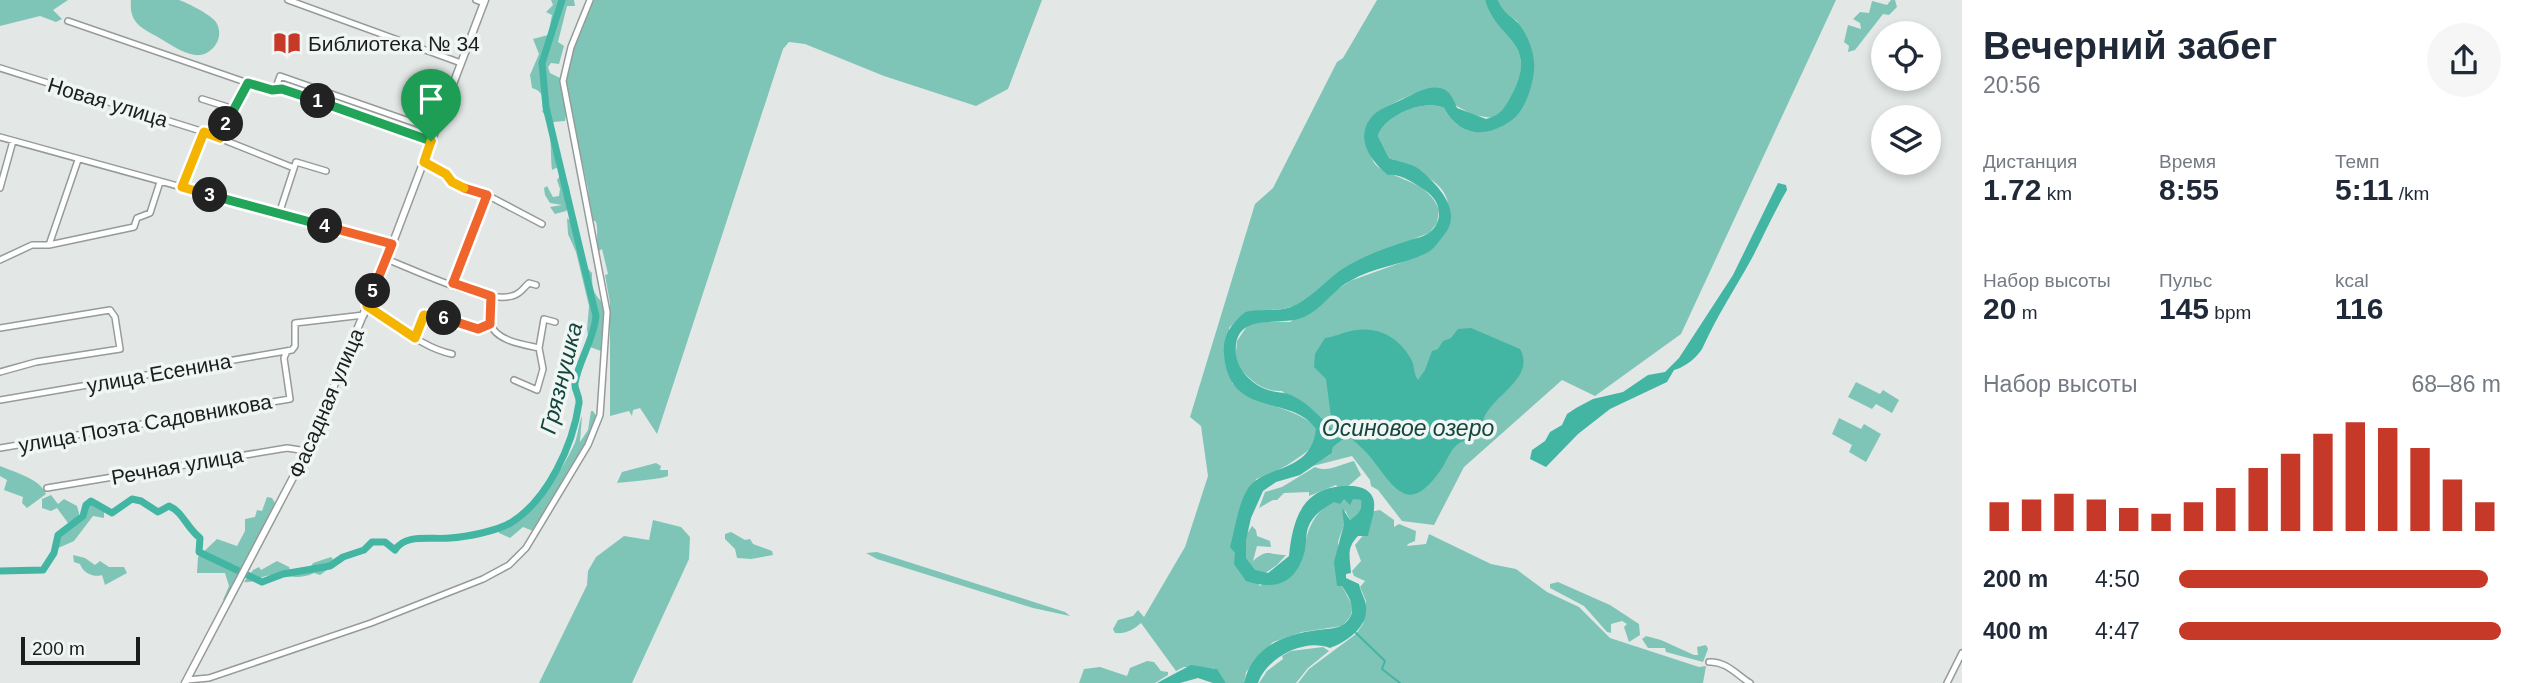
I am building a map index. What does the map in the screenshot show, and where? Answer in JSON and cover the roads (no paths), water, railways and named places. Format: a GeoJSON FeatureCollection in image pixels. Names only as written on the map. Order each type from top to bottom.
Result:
{"type":"FeatureCollection","features":[{"type":"Feature","properties":{"kind":"main road","name":"Фасадная улица"},"geometry":{"type":"LineString","coordinates":[[186,682],[307,451],[364,315],[485,1]]}},
{"type":"Feature","properties":{"kind":"street"},"geometry":{"type":"LineString","coordinates":[[288,0],[461,63]]}},
{"type":"Feature","properties":{"kind":"street"},"geometry":{"type":"LineString","coordinates":[[476,0],[485,1]]}},
{"type":"Feature","properties":{"kind":"street"},"geometry":{"type":"LineString","coordinates":[[186,682],[209,678],[372,623],[483,579],[509,565],[526,548],[588,445],[600,415],[607,312],[563,81],[571,47],[590,0]]}},
{"type":"Feature","properties":{"kind":"street"},"geometry":{"type":"LineString","coordinates":[[68,22],[248,83],[275,90],[282,89],[431,141]]}},
{"type":"Feature","properties":{"kind":"street","name":"Новая улица"},"geometry":{"type":"LineString","coordinates":[[0,68],[204,132],[294,168],[296,162],[326,171]]}},
{"type":"Feature","properties":{"kind":"street"},"geometry":{"type":"LineString","coordinates":[[275,90],[280,76],[435,130]]}},
{"type":"Feature","properties":{"kind":"street"},"geometry":{"type":"LineString","coordinates":[[220,138],[248,83]]}},
{"type":"Feature","properties":{"kind":"street"},"geometry":{"type":"LineString","coordinates":[[202,99],[234,109]]}},
{"type":"Feature","properties":{"kind":"street"},"geometry":{"type":"LineString","coordinates":[[182,187],[204,132]]}},
{"type":"Feature","properties":{"kind":"street"},"geometry":{"type":"LineString","coordinates":[[0,137],[392,244]]}},
{"type":"Feature","properties":{"kind":"street"},"geometry":{"type":"LineString","coordinates":[[0,188],[13,141]]}},
{"type":"Feature","properties":{"kind":"street"},"geometry":{"type":"LineString","coordinates":[[49,245],[78,160]]}},
{"type":"Feature","properties":{"kind":"street"},"geometry":{"type":"LineString","coordinates":[[424,162],[446,174],[452,182],[487,195],[542,224]]}},
{"type":"Feature","properties":{"kind":"street"},"geometry":{"type":"LineString","coordinates":[[278,214],[294,168]]}},
{"type":"Feature","properties":{"kind":"street"},"geometry":{"type":"LineString","coordinates":[[0,260],[32,245],[49,245],[134,227],[137,218],[150,213],[160,182]]}},
{"type":"Feature","properties":{"kind":"street"},"geometry":{"type":"LineString","coordinates":[[452,285],[487,195]]}},
{"type":"Feature","properties":{"kind":"street"},"geometry":{"type":"LineString","coordinates":[[386,259],[452,285],[491,296],[512,296],[522,291],[529,283],[536,285]]}},
{"type":"Feature","properties":{"kind":"street"},"geometry":{"type":"LineString","coordinates":[[490,324],[491,296]]}},
{"type":"Feature","properties":{"kind":"street"},"geometry":{"type":"LineString","coordinates":[[367,306],[438,351],[452,354]]}},
{"type":"Feature","properties":{"kind":"street"},"geometry":{"type":"LineString","coordinates":[[0,328],[110,310],[115,317],[120,349],[36,362],[0,372]]}},
{"type":"Feature","properties":{"kind":"street"},"geometry":{"type":"LineString","coordinates":[[415,338],[425,314],[478,329],[490,324]]}},
{"type":"Feature","properties":{"kind":"street"},"geometry":{"type":"LineString","coordinates":[[287,351],[295,346],[295,323],[364,315]]}},
{"type":"Feature","properties":{"kind":"street"},"geometry":{"type":"LineString","coordinates":[[514,380],[537,390],[543,369],[539,348],[544,319],[555,322]]}},
{"type":"Feature","properties":{"kind":"street"},"geometry":{"type":"LineString","coordinates":[[490,324],[508,340],[539,348]]}},
{"type":"Feature","properties":{"kind":"street","name":"улица Поэта Садовникова"},"geometry":{"type":"LineString","coordinates":[[0,448],[290,399],[284,358],[287,351]]}},
{"type":"Feature","properties":{"kind":"street","name":"улица Есенина"},"geometry":{"type":"LineString","coordinates":[[0,400],[287,351]]}},
{"type":"Feature","properties":{"kind":"street","name":"Речная улица"},"geometry":{"type":"LineString","coordinates":[[47,488],[287,448],[307,451]]}},
{"type":"Feature","properties":{"kind":"street"},"geometry":{"type":"LineString","coordinates":[[1947,683],[1962,653]]}},
{"type":"Feature","properties":{"kind":"street"},"geometry":{"type":"LineString","coordinates":[[1709,662],[1734,670],[1750,683]]}},
{"type":"Feature","properties":{"kind":"water"},"geometry":{"type":"Polygon","coordinates":[[[1485,0],[1498,0],[1523,30],[1532,50],[1532,83],[1528,97],[1517,116],[1493,130],[1475,132],[1458,125],[1444,108],[1426,105],[1396,116],[1381,129],[1378,136],[1389,158],[1419,169],[1446,199],[1451,217],[1444,235],[1425,254],[1368,272],[1350,281],[1304,317],[1249,326],[1241,331],[1237,341],[1237,361],[1249,378],[1266,389],[1299,399],[1333,430],[1333,437],[1345,438],[1333,447],[1332,453],[1300,475],[1276,482],[1263,491],[1251,518],[1246,540],[1246,558],[1255,570],[1268,573],[1289,556],[1298,516],[1312,497],[1322,491],[1334,487],[1360,487],[1371,495],[1374,502],[1368,536],[1358,536],[1352,545],[1351,573],[1346,574],[1346,578],[1359,584],[1365,601],[1366,610],[1362,625],[1351,636],[1330,648],[1309,646],[1288,652],[1270,665],[1258,683],[1244,683],[1254,660],[1271,644],[1293,635],[1338,627],[1349,620],[1352,605],[1342,586],[1337,586],[1334,562],[1344,524],[1342,508],[1350,520],[1360,510],[1361,500],[1353,499],[1350,505],[1344,499],[1340,504],[1334,502],[1315,517],[1307,530],[1305,550],[1297,570],[1284,582],[1267,585],[1246,581],[1234,564],[1235,553],[1230,547],[1244,496],[1254,482],[1296,462],[1305,454],[1312,444],[1316,429],[1305,418],[1292,411],[1263,403],[1237,389],[1229,375],[1224,355],[1226,336],[1245,312],[1293,306],[1349,265],[1425,235],[1434,227],[1439,217],[1435,200],[1408,180],[1388,175],[1371,157],[1364,135],[1373,115],[1416,93],[1435,87],[1446,91],[1457,108],[1486,119],[1501,112],[1519,79],[1521,64],[1519,52],[1490,13],[1485,0]]]}},
{"type":"Feature","properties":{"kind":"water"},"geometry":{"type":"Polygon","coordinates":[[[1778,183],[1786,185],[1787,190],[1698,354],[1687,364],[1674,370],[1667,382],[1610,409],[1578,434],[1546,467],[1530,459],[1532,450],[1545,441],[1550,432],[1562,425],[1567,414],[1593,399],[1623,392],[1648,375],[1665,372],[1679,358],[1733,275],[1778,183]]]}},
{"type":"Feature","properties":{"kind":"water","name":"Осиновое озеро"},"geometry":{"type":"Polygon","coordinates":[[[1471,328],[1520,349],[1523,366],[1520,374],[1488,411],[1476,438],[1461,442],[1455,447],[1442,468],[1421,491],[1412,495],[1404,494],[1345,433],[1344,427],[1331,417],[1326,379],[1314,367],[1315,354],[1325,338],[1351,331],[1378,331],[1394,339],[1406,351],[1418,380],[1432,351],[1451,338],[1458,329],[1471,328]]]}},
{"type":"Feature","properties":{"kind":"water"},"geometry":{"type":"Polygon","coordinates":[[[1191,665],[1217,669],[1226,683],[1213,683],[1198,678],[1180,683],[1157,683],[1191,665]]]}},
{"type":"Feature","properties":{"kind":"waterway","name":"Грязнушка"},"geometry":{"type":"LineString","coordinates":[[0,571],[43,570],[54,553],[58,535],[83,516],[86,505],[91,501],[112,513],[132,499],[141,501],[158,512],[169,506],[178,512],[200,538],[199,552],[262,582],[283,574],[330,566],[343,557],[364,550],[372,542],[385,542],[395,550],[412,539],[450,538],[490,531],[512,522],[537,500],[557,470],[571,436],[579,403],[575,383],[596,316],[546,107],[542,63],[562,0]]}},
{"type":"Feature","properties":{"kind":"waterway"},"geometry":{"type":"LineString","coordinates":[[1356,633],[1385,661],[1382,669],[1400,683]]}},
{"type":"Feature","properties":{"kind":"place","name":"Библиотека № 34"},"geometry":{"type":"Point","coordinates":[287,43]}}]}
